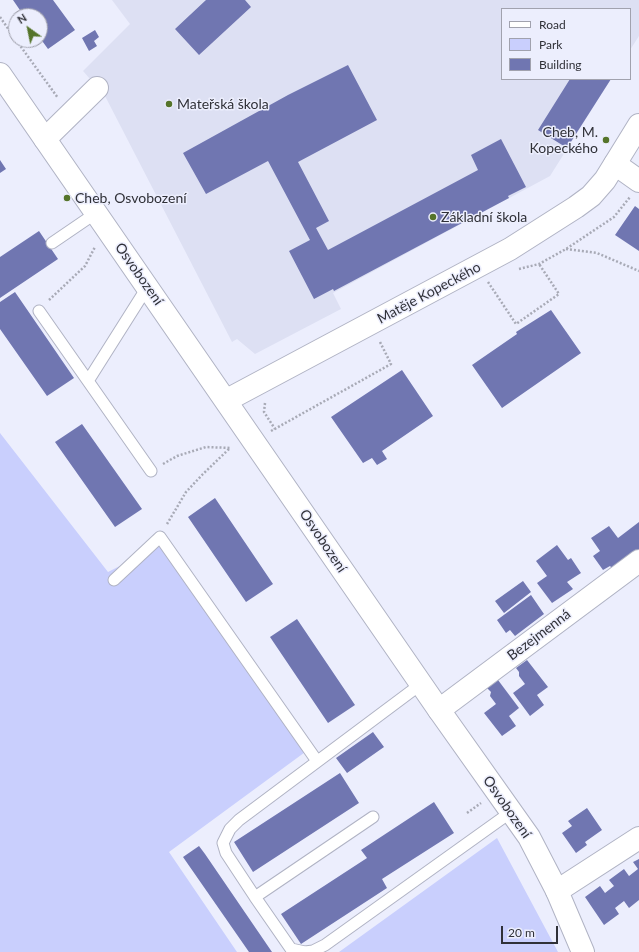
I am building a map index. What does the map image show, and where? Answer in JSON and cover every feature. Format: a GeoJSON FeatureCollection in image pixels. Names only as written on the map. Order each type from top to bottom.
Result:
{"type":"FeatureCollection","features":[{"type":"Feature","properties":{"kind":"street","name":"Osvobození"},"geometry":{"type":"LineString","coordinates":[[0,74],[227,400],[439,710],[529,837],[557,891],[583,952]]}},
{"type":"Feature","properties":{"kind":"street"},"geometry":{"type":"LineString","coordinates":[[45,139],[97,88]]}},
{"type":"Feature","properties":{"kind":"street","name":"Matěje Kopeckého"},"geometry":{"type":"LineString","coordinates":[[227,400],[510,249],[586,200],[605,180],[639,125]]}},
{"type":"Feature","properties":{"kind":"street"},"geometry":{"type":"LineString","coordinates":[[615,164],[636,187]]}},
{"type":"Feature","properties":{"kind":"street","name":"Bezejmenná"},"geometry":{"type":"LineString","coordinates":[[439,710],[639,561]]}},
{"type":"Feature","properties":{"kind":"street"},"geometry":{"type":"LineString","coordinates":[[557,891],[639,838]]}},
{"type":"Feature","properties":{"kind":"lane"},"geometry":{"type":"LineString","coordinates":[[52,243],[101,219]]}},
{"type":"Feature","properties":{"kind":"lane"},"geometry":{"type":"LineString","coordinates":[[88,381],[148,286]]}},
{"type":"Feature","properties":{"kind":"lane"},"geometry":{"type":"LineString","coordinates":[[39,311],[151,471]]}},
{"type":"Feature","properties":{"kind":"lane"},"geometry":{"type":"LineString","coordinates":[[114,580],[160,537],[317,762]]}},
{"type":"Feature","properties":{"kind":"lane"},"geometry":{"type":"LineString","coordinates":[[421,684],[239,820],[226,835],[223,844],[226,853],[255,898],[292,949],[305,952],[313,950],[325,945],[511,812]]}},
{"type":"Feature","properties":{"kind":"lane"},"geometry":{"type":"LineString","coordinates":[[255,898],[373,816]]}},
{"type":"Feature","properties":{"kind":"path"},"geometry":{"type":"LineString","coordinates":[[0,17],[8,28]]}},
{"type":"Feature","properties":{"kind":"path"},"geometry":{"type":"LineString","coordinates":[[22,48],[70,115]]}},
{"type":"Feature","properties":{"kind":"path"},"geometry":{"type":"LineString","coordinates":[[512,270],[539,264],[566,249],[614,217],[622,210],[636,187]]}},
{"type":"Feature","properties":{"kind":"path"},"geometry":{"type":"LineString","coordinates":[[39,311],[84,266],[101,219]]}},
{"type":"Feature","properties":{"kind":"path"},"geometry":{"type":"LineString","coordinates":[[566,249],[597,253],[639,271]]}},
{"type":"Feature","properties":{"kind":"path"},"geometry":{"type":"LineString","coordinates":[[492,279],[487,280],[516,324],[559,294],[539,264]]}},
{"type":"Feature","properties":{"kind":"path"},"geometry":{"type":"LineString","coordinates":[[268,433],[392,364],[386,355]]}},
{"type":"Feature","properties":{"kind":"path"},"geometry":{"type":"LineString","coordinates":[[151,471],[177,456],[206,447],[237,449]]}},
{"type":"Feature","properties":{"kind":"path"},"geometry":{"type":"LineString","coordinates":[[160,537],[186,492],[230,448]]}},
{"type":"Feature","properties":{"kind":"shaded area"},"geometry":{"type":"Polygon","coordinates":[[[112,0],[639,0],[639,36],[631,48],[631,8],[501,8],[501,80],[610,80],[550,176],[333,293],[341,309],[255,354],[237,339],[232,342],[105,96],[83,71],[130,24],[112,0]]]}},
{"type":"Feature","properties":{"kind":"green space"},"geometry":{"type":"Polygon","coordinates":[[[0,433],[108,572],[167,542],[312,747],[169,852],[237,952],[0,952],[0,433]]]}},
{"type":"Feature","properties":{"kind":"green space"},"geometry":{"type":"Polygon","coordinates":[[[497,838],[558,952],[339,952],[497,838]]]}},
{"type":"Feature","properties":{"kind":"building"},"geometry":{"type":"Polygon","coordinates":[[[13,0],[53,0],[75,30],[48,49],[48,8],[18,8],[13,0]]]}},
{"type":"Feature","properties":{"kind":"building"},"geometry":{"type":"Polygon","coordinates":[[[206,0],[245,0],[251,7],[199,55],[175,29],[206,0]]]}},
{"type":"Feature","properties":{"kind":"building"},"geometry":{"type":"Polygon","coordinates":[[[95,30],[99,37],[94,41],[97,46],[89,51],[82,38],[95,30]]]}},
{"type":"Feature","properties":{"kind":"building"},"geometry":{"type":"Polygon","coordinates":[[[348,65],[377,120],[298,162],[329,221],[316,228],[328,250],[478,170],[471,155],[501,139],[526,187],[508,196],[509,198],[334,291],[333,289],[314,299],[289,251],[310,240],[268,161],[206,194],[183,153],[288,95],[348,65]]]}},
{"type":"Feature","properties":{"kind":"building"},"geometry":{"type":"Polygon","coordinates":[[[569,80],[610,80],[567,148],[538,130],[569,80]]]}},
{"type":"Feature","properties":{"kind":"building"},"geometry":{"type":"Polygon","coordinates":[[[0,160],[6,169],[0,173],[0,160]]]}},
{"type":"Feature","properties":{"kind":"building"},"geometry":{"type":"Polygon","coordinates":[[[635,206],[639,209],[639,251],[615,235],[635,206]]]}},
{"type":"Feature","properties":{"kind":"building"},"geometry":{"type":"Polygon","coordinates":[[[39,231],[58,259],[0,298],[0,257],[39,231]]]}},
{"type":"Feature","properties":{"kind":"building"},"geometry":{"type":"Polygon","coordinates":[[[15,292],[74,378],[47,396],[0,329],[0,302],[15,292]]]}},
{"type":"Feature","properties":{"kind":"building"},"geometry":{"type":"Polygon","coordinates":[[[551,310],[581,353],[502,408],[472,365],[517,334],[516,332],[551,310]]]}},
{"type":"Feature","properties":{"kind":"building"},"geometry":{"type":"Polygon","coordinates":[[[402,370],[433,416],[382,451],[387,459],[377,465],[372,458],[363,463],[331,417],[402,370]]]}},
{"type":"Feature","properties":{"kind":"building"},"geometry":{"type":"Polygon","coordinates":[[[82,424],[142,509],[115,527],[55,442],[82,424]]]}},
{"type":"Feature","properties":{"kind":"building"},"geometry":{"type":"Polygon","coordinates":[[[215,498],[273,584],[246,602],[188,517],[215,498]]]}},
{"type":"Feature","properties":{"kind":"building"},"geometry":{"type":"Polygon","coordinates":[[[639,522],[639,549],[612,568],[610,566],[603,570],[593,556],[600,551],[591,538],[609,526],[618,538],[639,522]]]}},
{"type":"Feature","properties":{"kind":"building"},"geometry":{"type":"Polygon","coordinates":[[[557,545],[568,560],[571,558],[581,573],[567,582],[573,589],[552,603],[537,583],[547,576],[536,561],[557,545]]]}},
{"type":"Feature","properties":{"kind":"building"},"geometry":{"type":"Polygon","coordinates":[[[523,581],[531,592],[504,613],[495,601],[523,581]]]}},
{"type":"Feature","properties":{"kind":"building"},"geometry":{"type":"Polygon","coordinates":[[[531,595],[544,614],[515,636],[510,630],[506,633],[497,620],[531,595]]]}},
{"type":"Feature","properties":{"kind":"building"},"geometry":{"type":"Polygon","coordinates":[[[297,619],[355,705],[328,723],[270,637],[297,619]]]}},
{"type":"Feature","properties":{"kind":"building"},"geometry":{"type":"Polygon","coordinates":[[[527,660],[548,687],[537,695],[544,705],[530,716],[513,693],[525,684],[519,676],[519,672],[516,668],[527,660]]]}},
{"type":"Feature","properties":{"kind":"building"},"geometry":{"type":"Polygon","coordinates":[[[498,680],[519,708],[509,716],[516,726],[502,736],[484,713],[496,704],[490,696],[491,692],[487,688],[498,680]]]}},
{"type":"Feature","properties":{"kind":"building"},"geometry":{"type":"Polygon","coordinates":[[[373,732],[384,747],[347,773],[336,758],[373,732]]]}},
{"type":"Feature","properties":{"kind":"building"},"geometry":{"type":"Polygon","coordinates":[[[340,773],[359,803],[253,872],[234,842],[340,773]]]}},
{"type":"Feature","properties":{"kind":"building"},"geometry":{"type":"Polygon","coordinates":[[[434,802],[454,833],[382,879],[387,888],[301,944],[281,914],[367,858],[361,850],[434,802]]]}},
{"type":"Feature","properties":{"kind":"building"},"geometry":{"type":"Polygon","coordinates":[[[587,808],[602,830],[585,842],[587,845],[576,853],[562,833],[572,826],[568,821],[587,808]]]}},
{"type":"Feature","properties":{"kind":"building"},"geometry":{"type":"Polygon","coordinates":[[[199,846],[272,952],[249,952],[183,857],[199,846]]]}},
{"type":"Feature","properties":{"kind":"building"},"geometry":{"type":"Polygon","coordinates":[[[639,859],[639,900],[629,908],[624,901],[615,908],[619,914],[604,925],[585,897],[600,886],[605,893],[614,886],[609,880],[624,869],[629,876],[638,869],[633,862],[639,859]]]}},
{"type":"Feature","properties":{"kind":"place","name":"Mateřská škola"},"geometry":{"type":"Point","coordinates":[169,104]}},
{"type":"Feature","properties":{"kind":"place","name":"Cheb, M. Kopeckého"},"geometry":{"type":"Point","coordinates":[606,140]}},
{"type":"Feature","properties":{"kind":"place","name":"Cheb, Osvobození"},"geometry":{"type":"Point","coordinates":[67,198]}},
{"type":"Feature","properties":{"kind":"place","name":"Základní škola"},"geometry":{"type":"Point","coordinates":[433,217]}}]}
